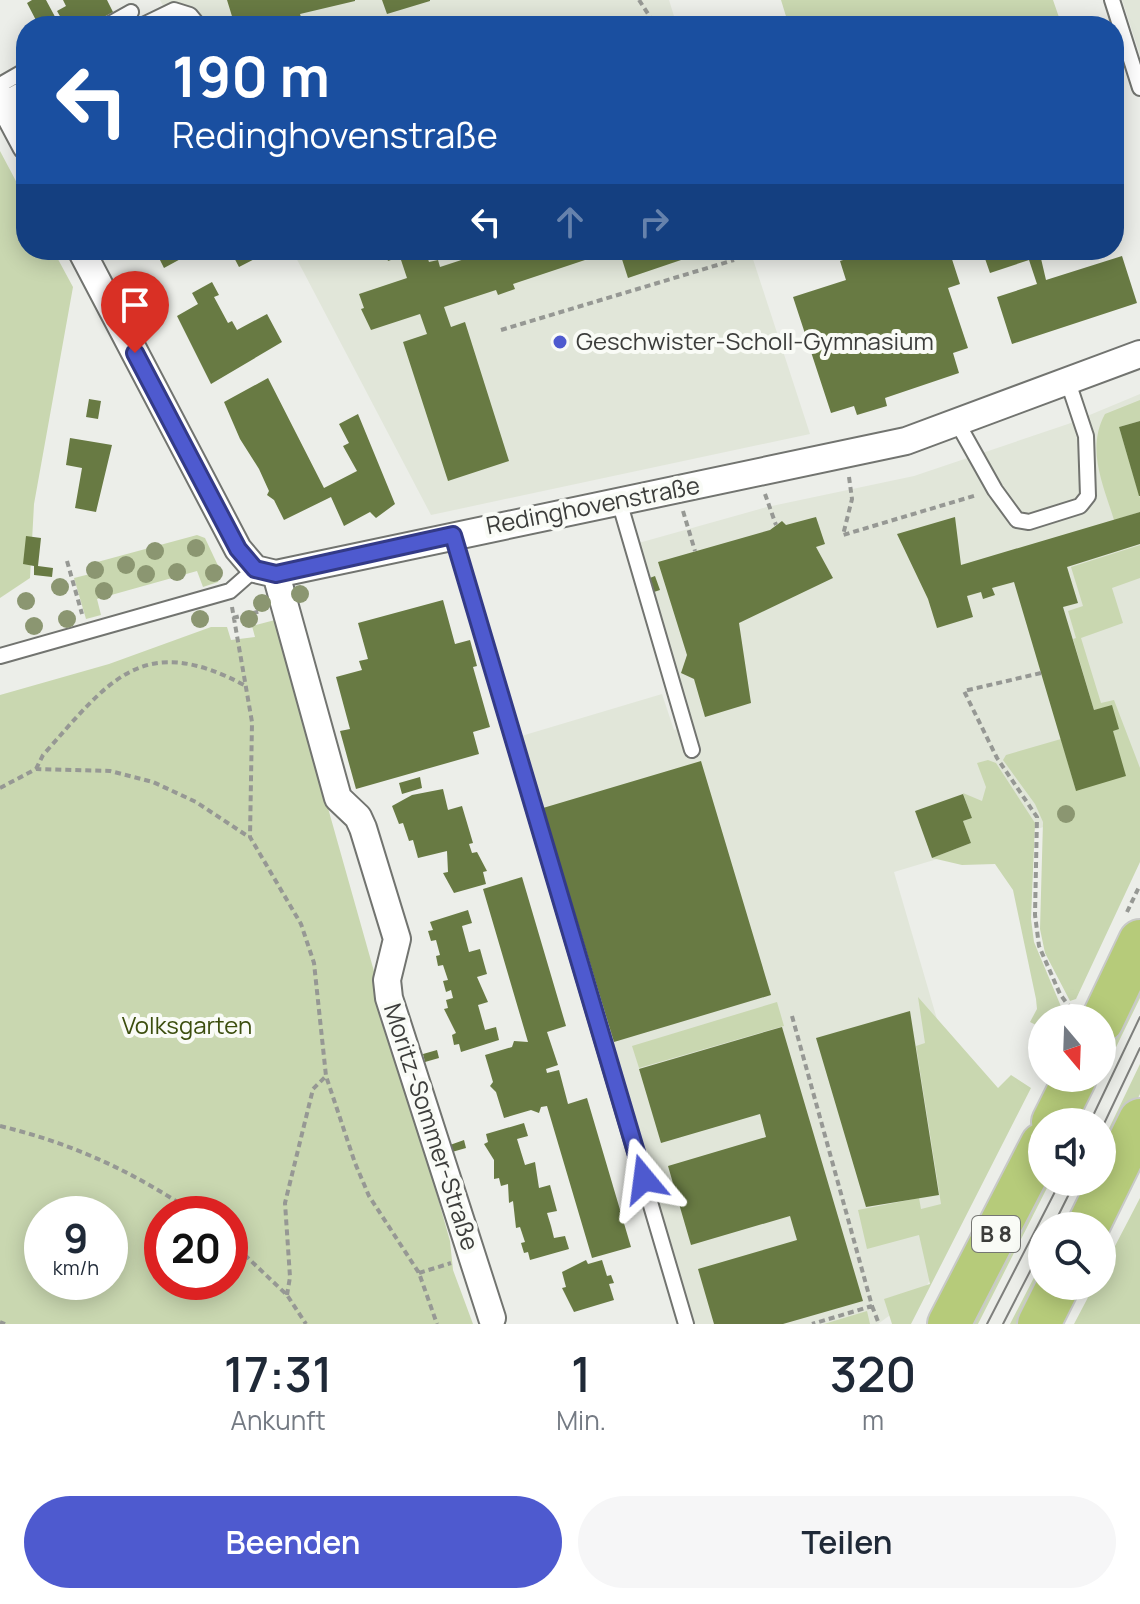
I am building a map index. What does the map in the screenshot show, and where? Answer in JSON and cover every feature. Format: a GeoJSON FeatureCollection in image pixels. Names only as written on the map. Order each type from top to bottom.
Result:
{"type":"FeatureCollection","features":[{"type":"Feature","properties":{"kind":"main road"},"geometry":{"type":"LineString","coordinates":[[1099,1004],[1140,941]]}},
{"type":"Feature","properties":{"kind":"main road"},"geometry":{"type":"LineString","coordinates":[[1095,1212],[1140,1120]]}},
{"type":"Feature","properties":{"kind":"main road","name":"B 8"},"geometry":{"type":"LineString","coordinates":[[949,1324],[1028,1171]]}},
{"type":"Feature","properties":{"kind":"main road"},"geometry":{"type":"LineString","coordinates":[[1039,1324],[1051,1300]]}},
{"type":"Feature","properties":{"kind":"street"},"geometry":{"type":"LineString","coordinates":[[1,94],[16,125]]}},
{"type":"Feature","properties":{"kind":"street"},"geometry":{"type":"LineString","coordinates":[[86,260],[238,549],[265,571]]}},
{"type":"Feature","properties":{"kind":"street","name":"Redinghovenstraße"},"geometry":{"type":"LineString","coordinates":[[265,571],[846,455],[958,424],[1140,354]]}},
{"type":"Feature","properties":{"kind":"street","name":"Moritz-Sommer-Straße"},"geometry":{"type":"LineString","coordinates":[[265,571],[338,798],[358,817],[363,828],[397,939],[387,980],[389,998],[492,1318]]}},
{"type":"Feature","properties":{"kind":"lane"},"geometry":{"type":"LineString","coordinates":[[162,16],[174,10],[191,16]]}},
{"type":"Feature","properties":{"kind":"lane"},"geometry":{"type":"LineString","coordinates":[[124,16],[131,12]]}},
{"type":"Feature","properties":{"kind":"lane"},"geometry":{"type":"LineString","coordinates":[[1124,38],[1140,88]]}},
{"type":"Feature","properties":{"kind":"lane"},"geometry":{"type":"LineString","coordinates":[[1,94],[16,80]]}},
{"type":"Feature","properties":{"kind":"lane"},"geometry":{"type":"LineString","coordinates":[[958,424],[995,490],[1017,520],[1029,522],[1080,506],[1088,496],[1086,436],[1068,382]]}},
{"type":"Feature","properties":{"kind":"lane"},"geometry":{"type":"LineString","coordinates":[[619,501],[692,750]]}},
{"type":"Feature","properties":{"kind":"lane"},"geometry":{"type":"LineString","coordinates":[[453,535],[686,1324]]}},
{"type":"Feature","properties":{"kind":"lane","name":"Redinghovenstraße"},"geometry":{"type":"LineString","coordinates":[[0,656],[230,591],[265,571]]}},
{"type":"Feature","properties":{"kind":"path"},"geometry":{"type":"LineString","coordinates":[[501,330],[734,260]]}},
{"type":"Feature","properties":{"kind":"path"},"geometry":{"type":"LineString","coordinates":[[846,455],[852,499],[843,535],[995,490]]}},
{"type":"Feature","properties":{"kind":"path"},"geometry":{"type":"LineString","coordinates":[[758,473],[776,525]]}},
{"type":"Feature","properties":{"kind":"path"},"geometry":{"type":"LineString","coordinates":[[676,489],[695,551]]}},
{"type":"Feature","properties":{"kind":"path"},"geometry":{"type":"LineString","coordinates":[[67,561],[87,632]]}},
{"type":"Feature","properties":{"kind":"path"},"geometry":{"type":"LineString","coordinates":[[235,630],[253,746],[250,837]]}},
{"type":"Feature","properties":{"kind":"path"},"geometry":{"type":"LineString","coordinates":[[36,769],[43,755],[118,675],[183,660],[246,686]]}},
{"type":"Feature","properties":{"kind":"path"},"geometry":{"type":"LineString","coordinates":[[1041,673],[964,691],[997,758],[1037,817],[1035,915],[1039,946],[1066,1004]]}},
{"type":"Feature","properties":{"kind":"path"},"geometry":{"type":"LineString","coordinates":[[0,788],[36,769],[110,771],[153,782],[196,802],[250,837],[286,894],[309,950],[321,1019],[326,1076],[369,1196],[419,1273],[437,1324]]}},
{"type":"Feature","properties":{"kind":"path"},"geometry":{"type":"LineString","coordinates":[[792,1016],[879,1324]]}},
{"type":"Feature","properties":{"kind":"path"},"geometry":{"type":"LineString","coordinates":[[287,1295],[290,1277],[285,1203],[313,1089],[326,1076]]}},
{"type":"Feature","properties":{"kind":"path"},"geometry":{"type":"LineString","coordinates":[[0,1126],[85,1152],[146,1181],[168,1196]]}},
{"type":"Feature","properties":{"kind":"path"},"geometry":{"type":"LineString","coordinates":[[419,1273],[473,1257]]}},
{"type":"Feature","properties":{"kind":"path"},"geometry":{"type":"LineString","coordinates":[[248,1258],[287,1295],[306,1324]]}},
{"type":"Feature","properties":{"kind":"path"},"geometry":{"type":"LineString","coordinates":[[812,1324],[872,1306]]}},
{"type":"Feature","properties":{"kind":"shaded area"},"geometry":{"type":"Polygon","coordinates":[[[160,0],[669,0],[674,16],[169,16],[160,0]]]}},
{"type":"Feature","properties":{"kind":"shaded area"},"geometry":{"type":"Polygon","coordinates":[[[1122,0],[1140,0],[1140,55],[1122,0]]]}},
{"type":"Feature","properties":{"kind":"shaded area","name":"Geschwister-Scholl-Gymnasium"},"geometry":{"type":"Polygon","coordinates":[[[297,260],[753,260],[810,434],[431,515],[297,260]]]}},
{"type":"Feature","properties":{"kind":"shaded area"},"geometry":{"type":"Polygon","coordinates":[[[1140,394],[1140,798],[894,872],[965,1115],[933,1275],[924,1290],[878,1324],[677,1324],[505,741],[662,694],[674,730],[692,724],[635,544],[767,507],[914,476],[1068,424],[1140,394]]]}},
{"type":"Feature","properties":{"kind":"green space"},"geometry":{"type":"Polygon","coordinates":[[[781,0],[1053,0],[1059,16],[786,16],[781,0]]]}},
{"type":"Feature","properties":{"kind":"green space"},"geometry":{"type":"Polygon","coordinates":[[[0,151],[16,181],[16,260],[58,260],[73,287],[34,504],[30,578],[0,598],[0,151]]]}},
{"type":"Feature","properties":{"kind":"green space"},"geometry":{"type":"Polygon","coordinates":[[[1140,400],[1140,421],[1119,427],[1140,498],[1140,512],[1114,520],[1098,467],[1099,427],[1105,414],[1140,400]]]}},
{"type":"Feature","properties":{"kind":"green space"},"geometry":{"type":"Polygon","coordinates":[[[197,535],[205,538],[221,572],[218,582],[203,587],[197,571],[97,599],[101,615],[86,619],[74,578],[90,574],[90,564],[197,535]]]}},
{"type":"Feature","properties":{"kind":"green space"},"geometry":{"type":"Polygon","coordinates":[[[1140,545],[1140,578],[1112,588],[1123,623],[1081,638],[1101,703],[1114,700],[1140,768],[1140,862],[1076,999],[1070,1001],[1045,953],[1040,929],[1043,822],[1035,804],[1003,760],[1006,755],[1061,739],[1076,791],[1113,731],[1112,706],[1094,710],[1073,639],[1076,638],[1068,611],[1083,606],[1071,567],[1140,545]]]}},
{"type":"Feature","properties":{"kind":"green space","name":"Volksgarten"},"geometry":{"type":"Polygon","coordinates":[[[275,620],[450,1241],[453,1270],[473,1324],[0,1324],[0,695],[109,664],[211,627],[227,627],[231,640],[255,637],[252,626],[275,620]]]}},
{"type":"Feature","properties":{"kind":"green space"},"geometry":{"type":"Polygon","coordinates":[[[988,760],[996,763],[1035,823],[1031,919],[1034,942],[1060,1004],[1036,1004],[1013,890],[995,864],[962,865],[932,858],[971,843],[963,821],[972,818],[963,793],[982,801],[986,787],[977,763],[988,760]]]}},
{"type":"Feature","properties":{"kind":"green space"},"geometry":{"type":"Polygon","coordinates":[[[1140,972],[1140,998],[1116,1047],[1116,1022],[1140,972]]]}},
{"type":"Feature","properties":{"kind":"green space"},"geometry":{"type":"Polygon","coordinates":[[[918,997],[998,1088],[1011,1075],[1028,1086],[1029,1092],[911,1324],[892,1324],[884,1299],[930,1284],[919,1235],[867,1249],[858,1210],[919,1198],[921,1209],[941,1204],[916,1046],[925,1043],[918,997]]]}},
{"type":"Feature","properties":{"kind":"green space"},"geometry":{"type":"Polygon","coordinates":[[[777,1002],[784,1026],[639,1068],[632,1046],[777,1002]]]}},
{"type":"Feature","properties":{"kind":"green space"},"geometry":{"type":"Polygon","coordinates":[[[1140,1064],[1140,1094],[1116,1143],[1116,1114],[1140,1064]]]}},
{"type":"Feature","properties":{"kind":"green space"},"geometry":{"type":"Polygon","coordinates":[[[1034,1196],[1043,1196],[1035,1212],[1028,1212],[1028,1225],[978,1324],[965,1324],[1034,1196]]]}},
{"type":"Feature","properties":{"kind":"green space"},"geometry":{"type":"Polygon","coordinates":[[[1140,1198],[1140,1324],[1074,1324],[1087,1300],[1116,1300],[1116,1244],[1140,1198]]]}},
{"type":"Feature","properties":{"kind":"green space"},"geometry":{"type":"Polygon","coordinates":[[[1028,1289],[1028,1300],[1035,1300],[1024,1324],[1010,1324],[1028,1289]]]}},
{"type":"Feature","properties":{"kind":"green space"},"geometry":{"type":"Polygon","coordinates":[[[867,1311],[870,1324],[824,1324],[867,1311]]]}},
{"type":"Feature","properties":{"kind":"building"},"geometry":{"type":"Polygon","coordinates":[[[46,0],[55,16],[34,16],[27,3],[46,0]]]}},
{"type":"Feature","properties":{"kind":"building"},"geometry":{"type":"Polygon","coordinates":[[[63,0],[107,0],[113,12],[106,16],[60,16],[57,11],[66,6],[63,0]]]}},
{"type":"Feature","properties":{"kind":"building"},"geometry":{"type":"Polygon","coordinates":[[[227,0],[355,0],[301,16],[232,16],[227,0]]]}},
{"type":"Feature","properties":{"kind":"building"},"geometry":{"type":"Polygon","coordinates":[[[382,0],[430,0],[430,1],[387,14],[382,0]]]}},
{"type":"Feature","properties":{"kind":"building"},"geometry":{"type":"Polygon","coordinates":[[[160,260],[179,260],[164,268],[160,260]]]}},
{"type":"Feature","properties":{"kind":"building"},"geometry":{"type":"Polygon","coordinates":[[[235,260],[253,260],[239,267],[235,260]]]}},
{"type":"Feature","properties":{"kind":"building"},"geometry":{"type":"Polygon","coordinates":[[[401,260],[438,260],[440,267],[461,260],[585,260],[513,284],[515,289],[498,295],[496,290],[444,307],[451,327],[465,322],[509,461],[448,481],[403,342],[427,334],[420,314],[371,330],[361,309],[364,308],[359,294],[407,278],[401,260]]]}},
{"type":"Feature","properties":{"kind":"building"},"geometry":{"type":"Polygon","coordinates":[[[622,260],[681,260],[628,278],[622,260]]]}},
{"type":"Feature","properties":{"kind":"building"},"geometry":{"type":"Polygon","coordinates":[[[952,260],[960,284],[948,288],[968,348],[953,353],[959,373],[885,398],[887,406],[857,415],[854,406],[831,413],[793,297],[846,280],[840,261],[952,260]]]}},
{"type":"Feature","properties":{"kind":"building"},"geometry":{"type":"Polygon","coordinates":[[[985,260],[1029,260],[990,273],[985,260]]]}},
{"type":"Feature","properties":{"kind":"building"},"geometry":{"type":"Polygon","coordinates":[[[1029,260],[1041,260],[1046,280],[1109,260],[1123,260],[1137,303],[1012,344],[997,297],[1037,284],[1029,260]]]}},
{"type":"Feature","properties":{"kind":"building"},"geometry":{"type":"Polygon","coordinates":[[[212,282],[219,295],[214,297],[228,323],[232,321],[237,330],[267,314],[282,342],[211,384],[177,316],[198,304],[192,293],[212,282]]]}},
{"type":"Feature","properties":{"kind":"building"},"geometry":{"type":"Polygon","coordinates":[[[268,378],[324,488],[357,471],[343,446],[349,443],[339,424],[358,414],[395,504],[376,518],[370,512],[344,526],[331,497],[284,520],[274,500],[267,495],[269,491],[259,469],[240,439],[224,402],[268,378]]]}},
{"type":"Feature","properties":{"kind":"building"},"geometry":{"type":"Polygon","coordinates":[[[89,399],[101,401],[98,419],[86,417],[89,399]]]}},
{"type":"Feature","properties":{"kind":"building"},"geometry":{"type":"Polygon","coordinates":[[[1140,421],[1140,496],[1139,496],[1119,427],[1140,421]]]}},
{"type":"Feature","properties":{"kind":"building"},"geometry":{"type":"Polygon","coordinates":[[[70,438],[112,445],[96,512],[75,508],[82,468],[66,465],[70,438]]]}},
{"type":"Feature","properties":{"kind":"building"},"geometry":{"type":"Polygon","coordinates":[[[1140,512],[1140,544],[1067,567],[1078,603],[1063,607],[1094,710],[1112,705],[1119,729],[1113,731],[1126,776],[1076,791],[1014,582],[992,588],[995,595],[983,599],[981,592],[967,596],[973,617],[937,628],[928,599],[897,534],[955,517],[961,565],[1140,512]]]}},
{"type":"Feature","properties":{"kind":"building"},"geometry":{"type":"Polygon","coordinates":[[[816,517],[825,544],[816,547],[833,578],[739,623],[751,703],[705,717],[694,679],[681,673],[687,655],[658,562],[770,530],[782,521],[786,525],[816,517]]]}},
{"type":"Feature","properties":{"kind":"building"},"geometry":{"type":"Polygon","coordinates":[[[26,536],[41,538],[38,566],[53,568],[52,577],[34,575],[34,566],[23,564],[26,536]]]}},
{"type":"Feature","properties":{"kind":"building"},"geometry":{"type":"Polygon","coordinates":[[[655,576],[660,590],[651,593],[647,579],[655,576]]]}},
{"type":"Feature","properties":{"kind":"building"},"geometry":{"type":"Polygon","coordinates":[[[443,600],[455,644],[470,640],[477,666],[473,667],[490,727],[473,732],[479,754],[356,789],[340,731],[350,729],[336,677],[362,670],[359,661],[368,659],[358,623],[443,600]]]}},
{"type":"Feature","properties":{"kind":"building"},"geometry":{"type":"Polygon","coordinates":[[[701,761],[771,995],[614,1042],[543,808],[701,761]]]}},
{"type":"Feature","properties":{"kind":"building"},"geometry":{"type":"Polygon","coordinates":[[[420,777],[422,788],[402,794],[399,783],[420,777]]]}},
{"type":"Feature","properties":{"kind":"building"},"geometry":{"type":"Polygon","coordinates":[[[443,789],[448,810],[462,806],[473,843],[469,844],[472,853],[477,852],[487,871],[483,872],[486,884],[454,893],[443,873],[448,872],[447,851],[418,858],[413,840],[409,841],[403,823],[399,824],[392,806],[412,795],[443,789]]]}},
{"type":"Feature","properties":{"kind":"building"},"geometry":{"type":"Polygon","coordinates":[[[963,794],[972,818],[963,821],[971,843],[932,858],[915,811],[963,794]]]}},
{"type":"Feature","properties":{"kind":"building"},"geometry":{"type":"Polygon","coordinates":[[[522,877],[566,1026],[547,1032],[558,1065],[546,1069],[547,1073],[559,1070],[568,1104],[587,1098],[631,1247],[592,1258],[547,1106],[541,1107],[539,1113],[531,1110],[504,1118],[496,1092],[490,1086],[493,1082],[485,1055],[512,1047],[514,1041],[528,1042],[483,889],[522,877]]]}},
{"type":"Feature","properties":{"kind":"building"},"geometry":{"type":"Polygon","coordinates":[[[468,910],[472,923],[462,926],[469,952],[480,949],[487,974],[477,977],[488,1002],[478,1005],[485,1030],[496,1027],[499,1040],[461,1052],[459,1044],[454,1045],[452,1035],[456,1033],[444,1009],[448,1008],[446,1000],[453,998],[451,990],[446,992],[443,981],[448,980],[443,965],[438,966],[436,956],[440,955],[436,940],[431,941],[428,931],[433,930],[430,922],[468,910]]]}},
{"type":"Feature","properties":{"kind":"building"},"geometry":{"type":"Polygon","coordinates":[[[910,1011],[939,1195],[866,1207],[816,1038],[910,1011]]]}},
{"type":"Feature","properties":{"kind":"building"},"geometry":{"type":"Polygon","coordinates":[[[782,1027],[863,1301],[783,1324],[714,1324],[698,1269],[797,1240],[790,1216],[691,1245],[668,1166],[766,1137],[760,1114],[661,1143],[639,1069],[782,1027]]]}},
{"type":"Feature","properties":{"kind":"building"},"geometry":{"type":"Polygon","coordinates":[[[437,1050],[439,1058],[425,1062],[423,1054],[437,1050]]]}},
{"type":"Feature","properties":{"kind":"building"},"geometry":{"type":"Polygon","coordinates":[[[524,1123],[528,1136],[517,1139],[525,1165],[535,1162],[539,1188],[550,1185],[557,1211],[547,1213],[554,1238],[565,1236],[569,1249],[530,1260],[528,1252],[524,1253],[521,1243],[525,1242],[520,1227],[516,1228],[513,1201],[509,1203],[508,1184],[501,1186],[499,1178],[494,1179],[494,1160],[484,1144],[488,1142],[486,1134],[524,1123]]]}},
{"type":"Feature","properties":{"kind":"building"},"geometry":{"type":"Polygon","coordinates":[[[464,1140],[466,1148],[452,1152],[450,1145],[464,1140]]]}},
{"type":"Feature","properties":{"kind":"building"},"geometry":{"type":"Polygon","coordinates":[[[586,1260],[588,1264],[602,1260],[607,1276],[611,1275],[614,1283],[609,1284],[614,1300],[574,1312],[562,1288],[566,1287],[562,1272],[586,1260]]]}},
{"type":"Feature","properties":{"kind":"tram line"},"geometry":{"type":"LineString","coordinates":[[1097,1108],[1140,1017]]}},
{"type":"Feature","properties":{"kind":"tram line"},"geometry":{"type":"LineString","coordinates":[[1112,1108],[1140,1048]]}},
{"type":"Feature","properties":{"kind":"tram line"},"geometry":{"type":"LineString","coordinates":[[987,1324],[1053,1196]]}},
{"type":"Feature","properties":{"kind":"tram line"},"geometry":{"type":"LineString","coordinates":[[1060,1212],[1068,1196]]}},
{"type":"Feature","properties":{"kind":"tram line"},"geometry":{"type":"LineString","coordinates":[[1003,1324],[1028,1275]]}},
{"type":"Feature","properties":{"kind":"place","name":"Geschwister-Scholl-Gymnasium"},"geometry":{"type":"Point","coordinates":[560,342]}},
{"type":"Feature","properties":{"kind":"route"},"geometry":{"type":"LineString","coordinates":[[135,353],[238,549],[255,569],[276,574],[453,535],[644,1179]]}}]}
